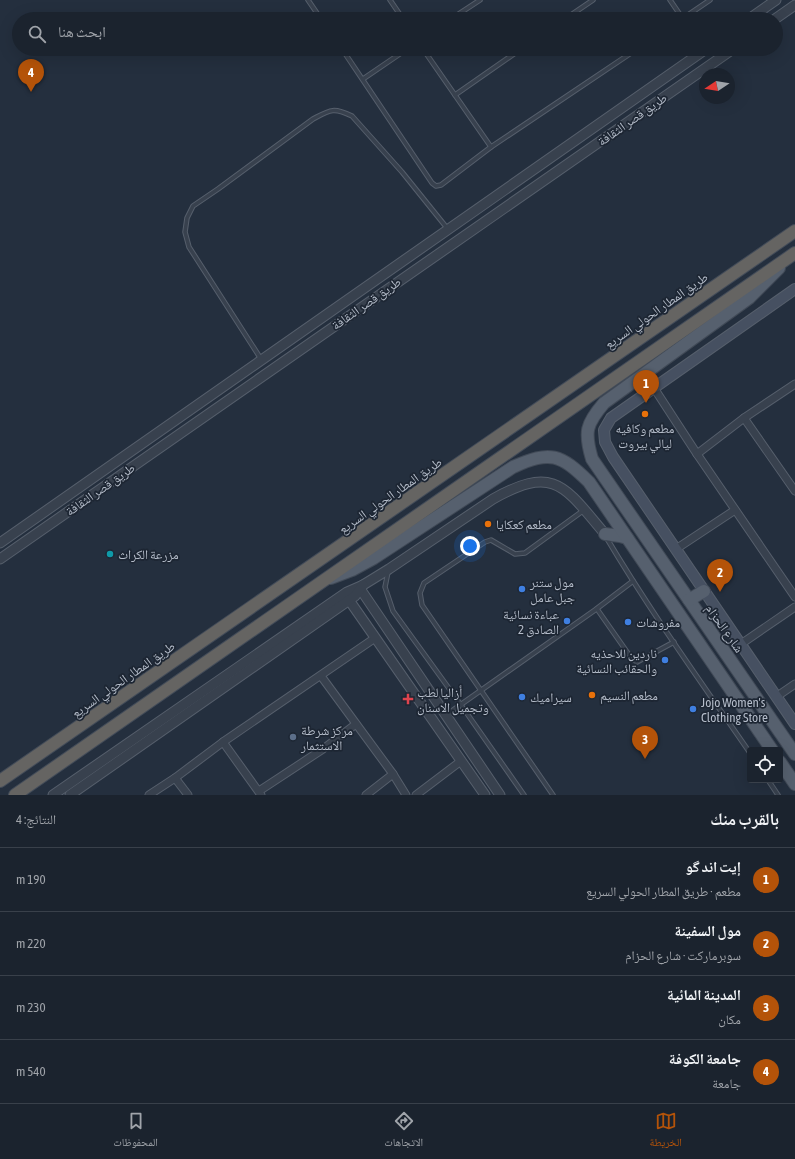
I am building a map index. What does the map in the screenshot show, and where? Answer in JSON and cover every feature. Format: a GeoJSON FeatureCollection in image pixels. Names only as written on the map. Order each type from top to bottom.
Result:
{"type":"FeatureCollection","features":[{"type":"Feature","properties":{"kind":"highway","name":"طريق المطار الحولي السريع"},"geometry":{"type":"LineString","coordinates":[[0,781],[795,231]]}},
{"type":"Feature","properties":{"kind":"highway"},"geometry":{"type":"LineString","coordinates":[[15,795],[795,253]]}},
{"type":"Feature","properties":{"kind":"main road","name":"شارع الحزام"},"geometry":{"type":"LineString","coordinates":[[795,253],[749,298],[604,403],[594,415],[588,426],[587,443],[592,459],[795,754]]}},
{"type":"Feature","properties":{"kind":"main road"},"geometry":{"type":"LineString","coordinates":[[795,289],[612,418],[604,430],[605,442],[613,457],[795,724]]}},
{"type":"Feature","properties":{"kind":"main road"},"geometry":{"type":"LineString","coordinates":[[322,582],[352,570],[374,558],[513,467],[529,460],[546,456],[561,459],[572,465],[589,482],[770,747]]}},
{"type":"Feature","properties":{"kind":"main road"},"geometry":{"type":"LineString","coordinates":[[605,534],[612,534],[627,538]]}},
{"type":"Feature","properties":{"kind":"main road"},"geometry":{"type":"LineString","coordinates":[[689,600],[704,591]]}},
{"type":"Feature","properties":{"kind":"main road"},"geometry":{"type":"LineString","coordinates":[[783,766],[795,784]]}},
{"type":"Feature","properties":{"kind":"street"},"geometry":{"type":"LineString","coordinates":[[759,12],[776,0]]}},
{"type":"Feature","properties":{"kind":"street"},"geometry":{"type":"LineString","coordinates":[[783,13],[795,5]]}},
{"type":"Feature","properties":{"kind":"street","name":"طريق قصر الثقافة"},"geometry":{"type":"LineString","coordinates":[[0,543],[696,56]]}},
{"type":"Feature","properties":{"kind":"street","name":"طريق قصر الثقافة"},"geometry":{"type":"LineString","coordinates":[[0,559],[723,56]]}},
{"type":"Feature","properties":{"kind":"street"},"geometry":{"type":"LineString","coordinates":[[696,454],[744,418],[795,384]]}},
{"type":"Feature","properties":{"kind":"street"},"geometry":{"type":"LineString","coordinates":[[654,388],[696,454],[795,597]]}},
{"type":"Feature","properties":{"kind":"street"},"geometry":{"type":"LineString","coordinates":[[744,418],[795,491]]}},
{"type":"Feature","properties":{"kind":"street"},"geometry":{"type":"LineString","coordinates":[[70,795],[349,600],[362,588],[389,569],[493,499],[522,485],[532,482],[542,481],[553,483],[563,488],[571,495],[605,534]]}},
{"type":"Feature","properties":{"kind":"street"},"geometry":{"type":"LineString","coordinates":[[676,549],[734,510]]}},
{"type":"Feature","properties":{"kind":"street"},"geometry":{"type":"LineString","coordinates":[[362,588],[410,664],[500,795]]}},
{"type":"Feature","properties":{"kind":"street"},"geometry":{"type":"LineString","coordinates":[[53,795],[347,592],[362,588]]}},
{"type":"Feature","properties":{"kind":"street"},"geometry":{"type":"LineString","coordinates":[[349,600],[485,795]]}},
{"type":"Feature","properties":{"kind":"street"},"geometry":{"type":"LineString","coordinates":[[741,644],[795,607]]}},
{"type":"Feature","properties":{"kind":"street"},"geometry":{"type":"LineString","coordinates":[[149,795],[175,778],[223,742],[375,638]]}},
{"type":"Feature","properties":{"kind":"street"},"geometry":{"type":"LineString","coordinates":[[399,671],[410,664]]}},
{"type":"Feature","properties":{"kind":"street"},"geometry":{"type":"LineString","coordinates":[[321,676],[393,774],[406,795]]}},
{"type":"Feature","properties":{"kind":"street"},"geometry":{"type":"LineString","coordinates":[[776,697],[795,684]]}},
{"type":"Feature","properties":{"kind":"street"},"geometry":{"type":"LineString","coordinates":[[223,742],[260,793],[356,724]]}},
{"type":"Feature","properties":{"kind":"street"},"geometry":{"type":"LineString","coordinates":[[416,795],[460,761]]}},
{"type":"Feature","properties":{"kind":"street"},"geometry":{"type":"LineString","coordinates":[[366,795],[393,774]]}},
{"type":"Feature","properties":{"kind":"street"},"geometry":{"type":"LineString","coordinates":[[175,778],[188,795]]}},
{"type":"Feature","properties":{"kind":"lane"},"geometry":{"type":"LineString","coordinates":[[308,0],[316,12]]}},
{"type":"Feature","properties":{"kind":"lane"},"geometry":{"type":"LineString","coordinates":[[390,0],[398,12]]}},
{"type":"Feature","properties":{"kind":"lane"},"geometry":{"type":"LineString","coordinates":[[462,12],[480,0]]}},
{"type":"Feature","properties":{"kind":"lane"},"geometry":{"type":"LineString","coordinates":[[575,12],[593,0]]}},
{"type":"Feature","properties":{"kind":"lane"},"geometry":{"type":"LineString","coordinates":[[670,0],[678,12]]}},
{"type":"Feature","properties":{"kind":"lane"},"geometry":{"type":"LineString","coordinates":[[692,12],[710,0]]}},
{"type":"Feature","properties":{"kind":"lane"},"geometry":{"type":"LineString","coordinates":[[347,56],[432,183],[436,186],[441,185],[491,147],[627,56]]}},
{"type":"Feature","properties":{"kind":"lane"},"geometry":{"type":"LineString","coordinates":[[363,79],[397,56]]}},
{"type":"Feature","properties":{"kind":"lane"},"geometry":{"type":"LineString","coordinates":[[428,56],[491,147]]}},
{"type":"Feature","properties":{"kind":"lane"},"geometry":{"type":"LineString","coordinates":[[455,95],[512,56]]}},
{"type":"Feature","properties":{"kind":"lane"},"geometry":{"type":"LineString","coordinates":[[262,360],[189,247],[185,232],[187,218],[193,206],[313,119],[330,110],[342,111],[352,116],[402,172],[448,229]]}},
{"type":"Feature","properties":{"kind":"lane"},"geometry":{"type":"LineString","coordinates":[[553,795],[422,605],[420,593],[424,583],[485,542],[491,540],[515,554],[525,553],[584,510]]}},
{"type":"Feature","properties":{"kind":"lane"},"geometry":{"type":"LineString","coordinates":[[605,534],[620,562],[747,750]]}},
{"type":"Feature","properties":{"kind":"lane"},"geometry":{"type":"LineString","coordinates":[[389,569],[384,587],[393,611],[524,795]]}},
{"type":"Feature","properties":{"kind":"lane"},"geometry":{"type":"LineString","coordinates":[[446,716],[597,609],[633,581]]}},
{"type":"Feature","properties":{"kind":"lane"},"geometry":{"type":"LineString","coordinates":[[597,609],[632,659],[637,662],[674,642]]}},
{"type":"Feature","properties":{"kind":"lane"},"geometry":{"type":"LineString","coordinates":[[770,783],[778,795]]}},
{"type":"Feature","properties":{"kind":"place","name":"جامعة الكوفة"},"geometry":{"type":"Point","coordinates":[31,92]}},
{"type":"Feature","properties":{"kind":"place","name":"إيت اند گو"},"geometry":{"type":"Point","coordinates":[646,403]}},
{"type":"Feature","properties":{"kind":"place","name":"مطعم وكافيه ليالي بيروت"},"geometry":{"type":"Point","coordinates":[645,414]}},
{"type":"Feature","properties":{"kind":"place","name":"مطعم كعكايا"},"geometry":{"type":"Point","coordinates":[488,524]}},
{"type":"Feature","properties":{"kind":"place","name":"مزرعة الكراث"},"geometry":{"type":"Point","coordinates":[110,554]}},
{"type":"Feature","properties":{"kind":"place","name":"مول ستنر جبل عامل"},"geometry":{"type":"Point","coordinates":[522,589]}},
{"type":"Feature","properties":{"kind":"place","name":"مول السفينة"},"geometry":{"type":"Point","coordinates":[720,592]}},
{"type":"Feature","properties":{"kind":"place","name":"عباءة نسائية الصادق 2"},"geometry":{"type":"Point","coordinates":[567,621]}},
{"type":"Feature","properties":{"kind":"place","name":"مفروشات"},"geometry":{"type":"Point","coordinates":[628,622]}},
{"type":"Feature","properties":{"kind":"place","name":"ناردين للاحذيه والحقائب النسائية"},"geometry":{"type":"Point","coordinates":[665,660]}},
{"type":"Feature","properties":{"kind":"place","name":"مطعم النسيم"},"geometry":{"type":"Point","coordinates":[592,695]}},
{"type":"Feature","properties":{"kind":"place","name":"سيراميك"},"geometry":{"type":"Point","coordinates":[522,697]}},
{"type":"Feature","properties":{"kind":"place","name":"أزاليا لطب وتجميل الاسنان"},"geometry":{"type":"Point","coordinates":[408,699]}},
{"type":"Feature","properties":{"kind":"place","name":"Jojo Women's Clothing Store"},"geometry":{"type":"Point","coordinates":[693,709]}},
{"type":"Feature","properties":{"kind":"place","name":"مركز شرطة الاستثمار"},"geometry":{"type":"Point","coordinates":[293,737]}},
{"type":"Feature","properties":{"kind":"place","name":"المدينة المائية"},"geometry":{"type":"Point","coordinates":[645,759]}}]}
